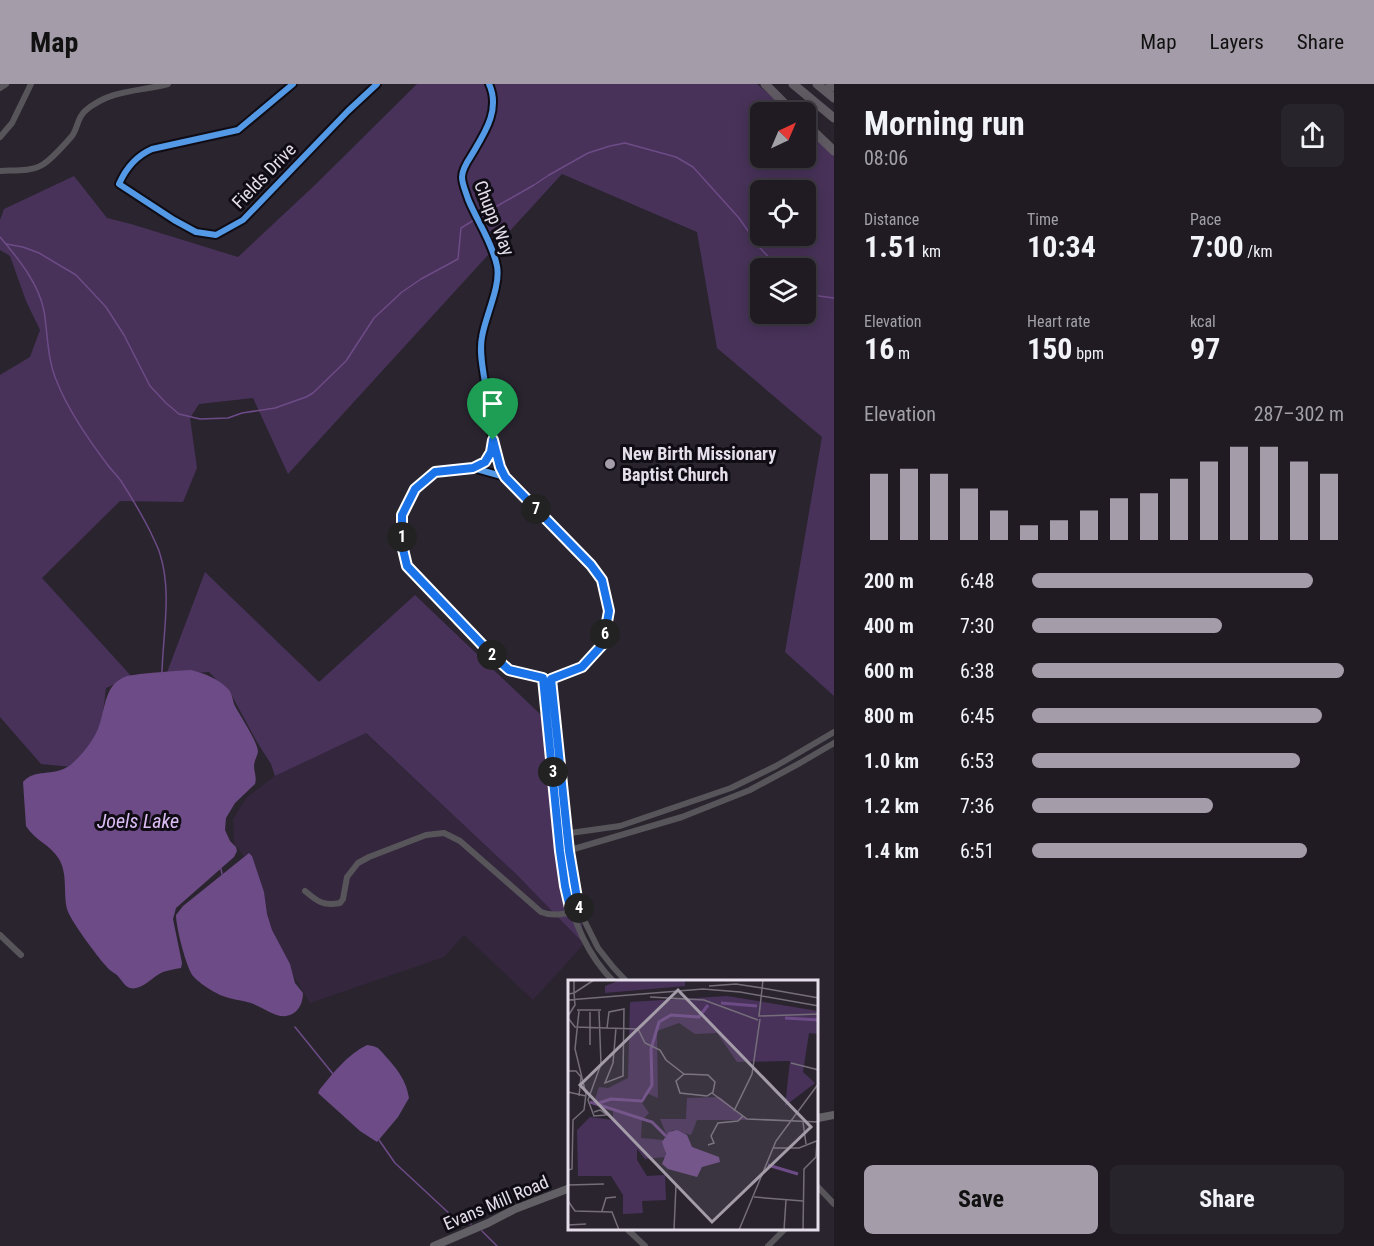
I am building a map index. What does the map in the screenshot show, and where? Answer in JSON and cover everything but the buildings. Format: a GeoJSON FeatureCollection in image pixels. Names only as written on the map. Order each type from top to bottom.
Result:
{"type":"FeatureCollection","features":[{"type":"Feature","properties":{"kind":"highway"},"geometry":{"type":"LineString","coordinates":[[765,84],[784,102]]}},
{"type":"Feature","properties":{"kind":"highway"},"geometry":{"type":"LineString","coordinates":[[794,84],[834,118]]}},
{"type":"Feature","properties":{"kind":"highway"},"geometry":{"type":"LineString","coordinates":[[817,84],[834,98]]}},
{"type":"Feature","properties":{"kind":"highway"},"geometry":{"type":"LineString","coordinates":[[830,84],[834,87]]}},
{"type":"Feature","properties":{"kind":"highway"},"geometry":{"type":"LineString","coordinates":[[816,134],[834,152]]}},
{"type":"Feature","properties":{"kind":"main road"},"geometry":{"type":"LineString","coordinates":[[819,1118],[834,1115]]}},
{"type":"Feature","properties":{"kind":"main road","name":"Evans Mill Road"},"geometry":{"type":"LineString","coordinates":[[434,1246],[515,1209],[568,1189]]}},
{"type":"Feature","properties":{"kind":"street"},"geometry":{"type":"LineString","coordinates":[[0,88],[6,84]]}},
{"type":"Feature","properties":{"kind":"street"},"geometry":{"type":"LineString","coordinates":[[0,137],[12,123],[31,84]]}},
{"type":"Feature","properties":{"kind":"street"},"geometry":{"type":"LineString","coordinates":[[0,171],[41,166],[71,137],[78,119],[84,112],[100,102],[128,90],[168,84]]}},
{"type":"Feature","properties":{"kind":"street","name":"Fields Drive"},"geometry":{"type":"LineString","coordinates":[[293,84],[238,130],[142,153],[124,171],[119,184],[196,232],[216,235],[243,220],[348,111],[378,84]]}},
{"type":"Feature","properties":{"kind":"street","name":"Chupp Way"},"geometry":{"type":"LineString","coordinates":[[489,84],[494,106],[491,117],[462,176],[464,188],[493,250],[498,268],[498,281],[481,341],[493,440],[505,477]]}},
{"type":"Feature","properties":{"kind":"street"},"geometry":{"type":"LineString","coordinates":[[473,468],[505,477],[591,565],[602,580],[609,611],[603,644],[582,667],[551,679],[509,670],[462,625],[407,566],[402,545],[402,515],[415,489],[435,472],[473,468],[485,462],[491,452],[493,440]]}},
{"type":"Feature","properties":{"kind":"street"},"geometry":{"type":"LineString","coordinates":[[543,678],[565,886],[571,912],[584,942],[612,980]]}},
{"type":"Feature","properties":{"kind":"street"},"geometry":{"type":"LineString","coordinates":[[551,679],[569,851],[579,910],[598,948],[625,980]]}},
{"type":"Feature","properties":{"kind":"street"},"geometry":{"type":"LineString","coordinates":[[559,834],[620,825],[731,789],[834,732]]}},
{"type":"Feature","properties":{"kind":"street"},"geometry":{"type":"LineString","coordinates":[[560,851],[569,851],[682,817],[750,790],[834,743]]}},
{"type":"Feature","properties":{"kind":"street"},"geometry":{"type":"LineString","coordinates":[[305,891],[315,900],[327,906],[340,903],[343,899],[347,877],[358,863],[426,836],[444,833],[460,841],[541,912],[549,915],[579,910]]}},
{"type":"Feature","properties":{"kind":"street"},"geometry":{"type":"LineString","coordinates":[[0,934],[21,955]]}},
{"type":"Feature","properties":{"kind":"street"},"geometry":{"type":"LineString","coordinates":[[819,1191],[834,1204]]}},
{"type":"Feature","properties":{"kind":"street"},"geometry":{"type":"LineString","coordinates":[[629,1231],[645,1246]]}},
{"type":"Feature","properties":{"kind":"street"},"geometry":{"type":"LineString","coordinates":[[768,1246],[783,1231]]}},
{"type":"Feature","properties":{"kind":"shaded area"},"geometry":{"type":"Polygon","coordinates":[[[417,84],[757,84],[778,102],[750,102],[750,168],[816,168],[816,135],[834,150],[834,696],[785,652],[822,437],[717,348],[697,232],[562,174],[288,474],[253,398],[199,404],[190,418],[197,468],[183,502],[120,501],[42,578],[132,677],[106,688],[101,730],[73,767],[41,764],[0,717],[0,375],[30,357],[40,330],[26,301],[10,256],[0,250],[0,220],[4,209],[74,176],[107,218],[238,257],[417,84]]]}},
{"type":"Feature","properties":{"kind":"shaded area"},"geometry":{"type":"Polygon","coordinates":[[[205,572],[319,682],[415,595],[560,733],[584,944],[517,875],[366,733],[275,776],[271,764],[231,694],[209,672],[166,675],[205,572]]]}},
{"type":"Feature","properties":{"kind":"shaded area"},"geometry":{"type":"Polygon","coordinates":[[[365,733],[517,875],[584,944],[533,1000],[464,935],[444,957],[310,1003],[271,938],[246,859],[234,843],[233,819],[247,797],[275,776],[365,733]]]}},
{"type":"Feature","properties":{"kind":"water","name":"Joels Lake"},"geometry":{"type":"Polygon","coordinates":[[[191,670],[216,679],[231,693],[235,706],[257,748],[258,752],[254,762],[256,781],[235,803],[226,818],[225,830],[237,851],[234,857],[176,908],[173,919],[181,968],[163,972],[139,987],[130,988],[108,969],[69,914],[62,865],[52,850],[33,835],[26,826],[23,782],[33,775],[63,769],[78,758],[94,737],[110,690],[119,680],[140,674],[191,670]]]}},
{"type":"Feature","properties":{"kind":"water"},"geometry":{"type":"Polygon","coordinates":[[[249,853],[264,892],[272,930],[290,964],[295,983],[303,993],[300,1006],[290,1015],[281,1016],[210,989],[193,976],[182,947],[176,915],[183,906],[249,853]]]}},
{"type":"Feature","properties":{"kind":"water"},"geometry":{"type":"Polygon","coordinates":[[[367,1045],[378,1048],[393,1065],[405,1083],[409,1098],[398,1117],[377,1142],[360,1131],[318,1093],[341,1064],[367,1045]]]}},
{"type":"Feature","properties":{"kind":"waterway"},"geometry":{"type":"LineString","coordinates":[[478,217],[588,153],[625,143],[676,157],[693,167],[739,218],[770,258]]}},
{"type":"Feature","properties":{"kind":"waterway"},"geometry":{"type":"LineString","coordinates":[[6,244],[39,253],[76,275],[106,307],[124,335],[150,386],[179,414],[200,419],[228,418],[242,413],[275,408],[313,393],[346,361],[374,318],[402,292],[458,259],[461,228],[474,220]]}},
{"type":"Feature","properties":{"kind":"waterway"},"geometry":{"type":"LineString","coordinates":[[0,237],[21,263],[38,291],[44,311],[51,365],[67,404],[86,435],[125,487],[159,551],[166,583],[162,672]]}},
{"type":"Feature","properties":{"kind":"waterway"},"geometry":{"type":"LineString","coordinates":[[816,295],[834,298]]}},
{"type":"Feature","properties":{"kind":"waterway"},"geometry":{"type":"LineString","coordinates":[[221,869],[222,874]]}},
{"type":"Feature","properties":{"kind":"waterway"},"geometry":{"type":"LineString","coordinates":[[295,1027],[333,1074]]}},
{"type":"Feature","properties":{"kind":"waterway"},"geometry":{"type":"LineString","coordinates":[[379,1140],[395,1163],[452,1216],[471,1224]]}},
{"type":"Feature","properties":{"kind":"waterway"},"geometry":{"type":"LineString","coordinates":[[482,1231],[497,1246]]}},
{"type":"Feature","properties":{"kind":"cycle path"},"geometry":{"type":"LineString","coordinates":[[293,84],[238,130],[146,152],[132,163],[119,184],[196,232],[216,235],[243,220],[377,84]]}},
{"type":"Feature","properties":{"kind":"cycle path"},"geometry":{"type":"LineString","coordinates":[[489,84],[493,103],[492,112],[481,139],[465,166],[462,177],[468,199],[488,240],[497,266],[497,283],[484,329],[481,354],[493,443],[505,477]]}},
{"type":"Feature","properties":{"kind":"cycle path"},"geometry":{"type":"LineString","coordinates":[[473,468],[505,477],[591,565],[602,580],[609,611],[603,644],[582,667],[551,679],[509,670],[456,619],[407,566],[402,545],[402,515],[415,489],[435,473],[473,468]]}},
{"type":"Feature","properties":{"kind":"place","name":"New Birth Missionary Baptist Church"},"geometry":{"type":"Point","coordinates":[610,464]}},
{"type":"Feature","properties":{"kind":"route"},"geometry":{"type":"LineString","coordinates":[[493,440],[505,477],[591,565],[602,580],[609,611],[603,644],[582,667],[551,679],[569,851],[579,910],[571,912],[560,851],[543,678],[509,670],[492,655],[407,566],[402,545],[402,515],[415,489],[435,472],[473,468],[485,462],[491,452],[493,440]]}}]}
